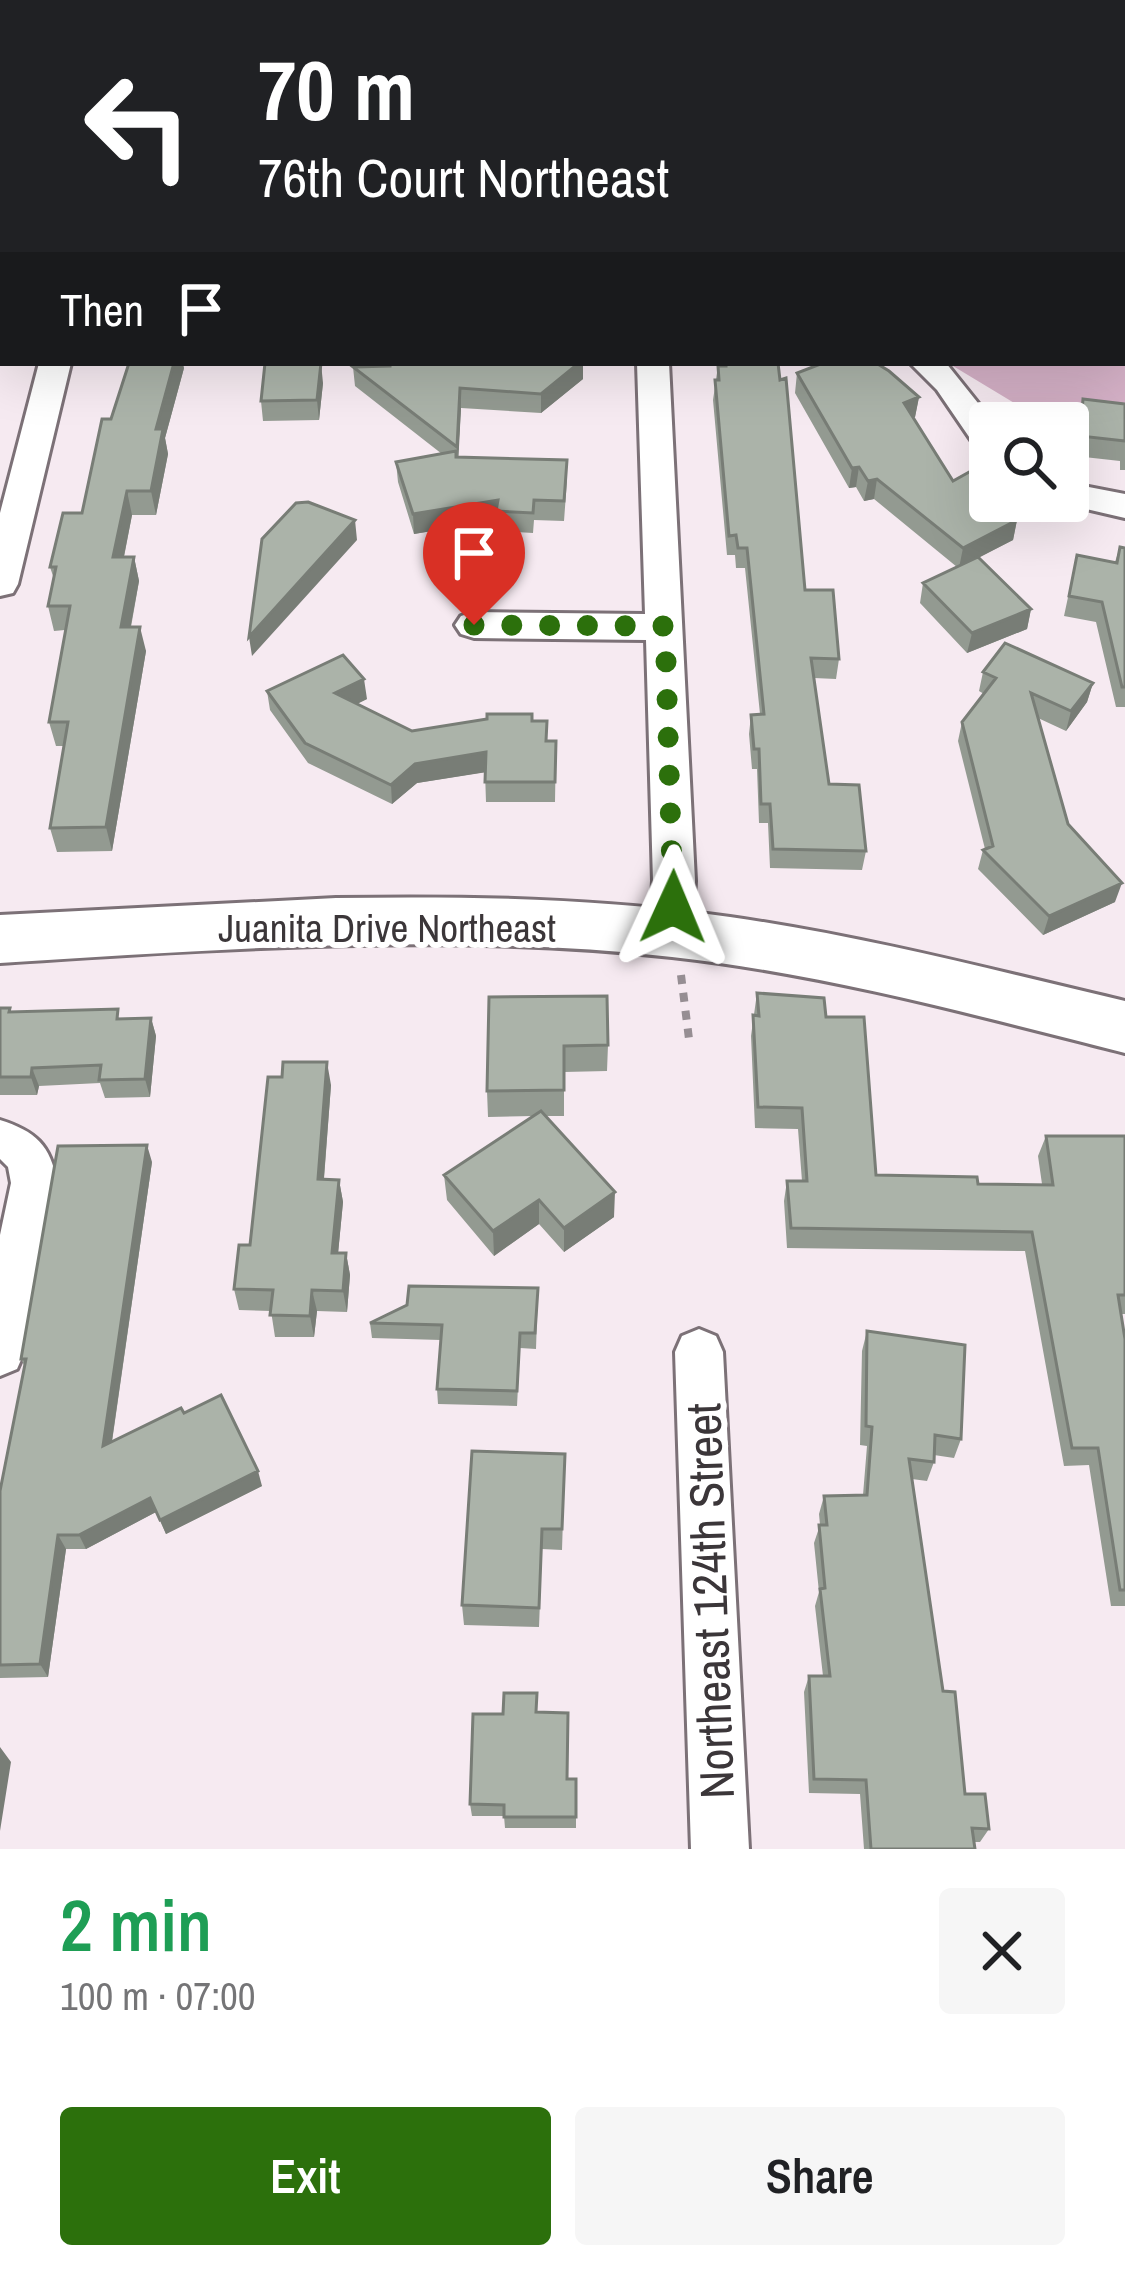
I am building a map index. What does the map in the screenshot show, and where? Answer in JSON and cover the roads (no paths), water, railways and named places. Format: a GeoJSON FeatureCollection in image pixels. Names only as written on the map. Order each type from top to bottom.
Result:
{"type":"FeatureCollection","features":[{"type":"Feature","properties":{"kind":"main road","name":"Juanita Drive Northeast"},"geometry":{"type":"LineString","coordinates":[[0,939],[219,926],[489,923],[675,950],[876,966],[1125,1027]]}},
{"type":"Feature","properties":{"kind":"street"},"geometry":{"type":"LineString","coordinates":[[0,584],[54,366]]}},
{"type":"Feature","properties":{"kind":"street"},"geometry":{"type":"LineString","coordinates":[[652,366],[675,950]]}},
{"type":"Feature","properties":{"kind":"street"},"geometry":{"type":"LineString","coordinates":[[929,366],[949,383],[969,412]]}},
{"type":"Feature","properties":{"kind":"street"},"geometry":{"type":"LineString","coordinates":[[1089,498],[1125,506]]}},
{"type":"Feature","properties":{"kind":"street"},"geometry":{"type":"LineString","coordinates":[[474,625],[665,626]]}},
{"type":"Feature","properties":{"kind":"street"},"geometry":{"type":"LineString","coordinates":[[0,1353],[34,1183],[31,1158],[11,1144]]}},
{"type":"Feature","properties":{"kind":"street","name":"Northeast 124th Street"},"geometry":{"type":"LineString","coordinates":[[699,1352],[720,1849]]}}]}
